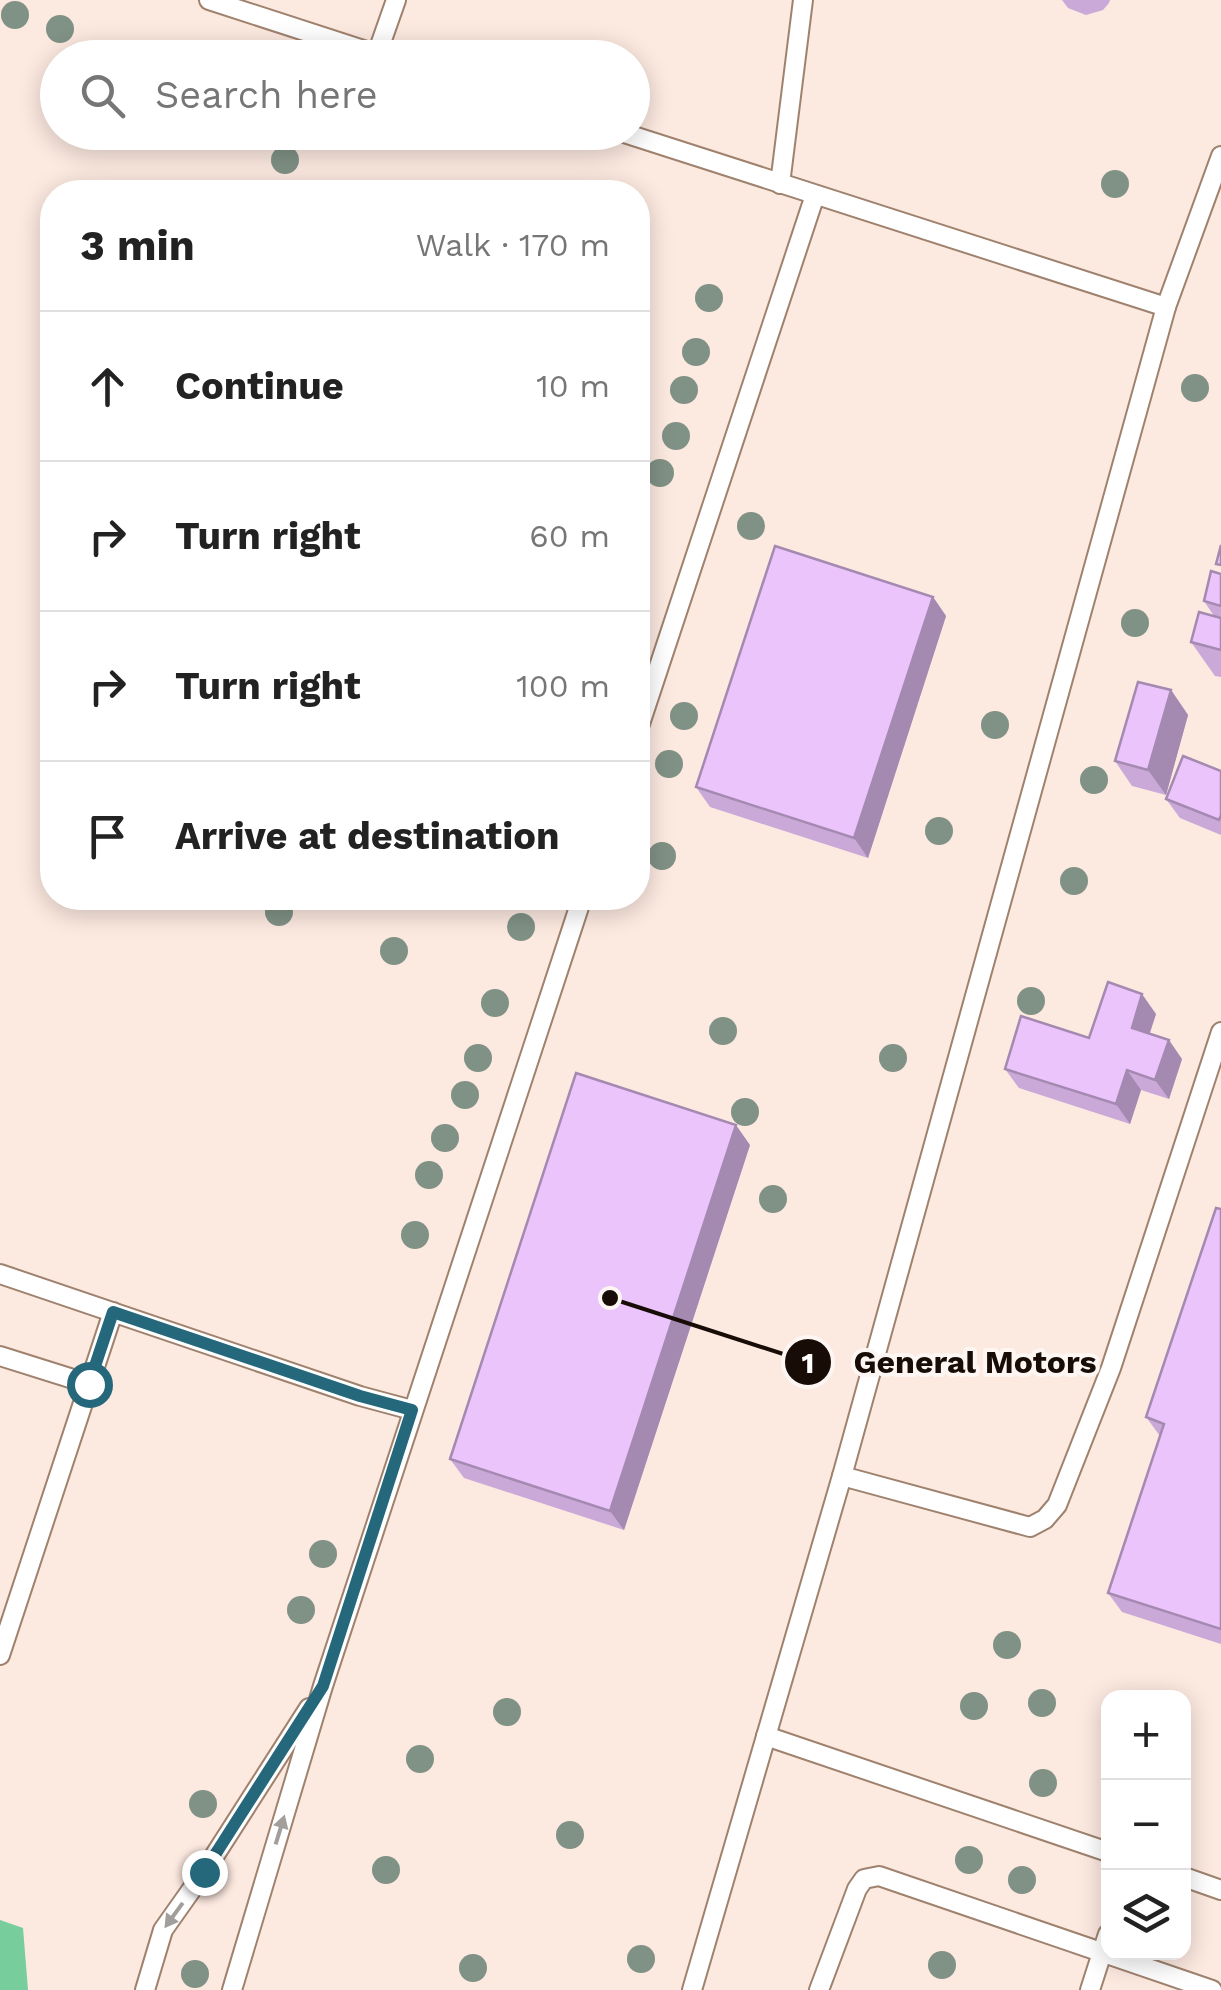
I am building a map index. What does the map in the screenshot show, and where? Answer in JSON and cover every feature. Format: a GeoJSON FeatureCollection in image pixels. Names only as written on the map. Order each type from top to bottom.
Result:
{"type":"FeatureCollection","features":[{"type":"Feature","properties":{"kind":"lane"},"geometry":{"type":"LineString","coordinates":[[209,0],[333,40]]}},
{"type":"Feature","properties":{"kind":"lane"},"geometry":{"type":"LineString","coordinates":[[387,40],[396,0]]}},
{"type":"Feature","properties":{"kind":"lane"},"geometry":{"type":"LineString","coordinates":[[780,184],[803,0]]}},
{"type":"Feature","properties":{"kind":"lane"},"geometry":{"type":"LineString","coordinates":[[650,142],[1166,307]]}},
{"type":"Feature","properties":{"kind":"lane"},"geometry":{"type":"LineString","coordinates":[[692,1990],[842,1476],[1166,307],[1221,156]]}},
{"type":"Feature","properties":{"kind":"lane"},"geometry":{"type":"LineString","coordinates":[[650,694],[815,195]]}},
{"type":"Feature","properties":{"kind":"lane"},"geometry":{"type":"LineString","coordinates":[[232,1990],[323,1686],[578,910]]}},
{"type":"Feature","properties":{"kind":"lane"},"geometry":{"type":"LineString","coordinates":[[842,1476],[1030,1527],[1045,1519],[1057,1505],[1111,1368],[1221,1032]]}},
{"type":"Feature","properties":{"kind":"lane"},"geometry":{"type":"LineString","coordinates":[[0,1274],[360,1396],[412,1410]]}},
{"type":"Feature","properties":{"kind":"lane"},"geometry":{"type":"LineString","coordinates":[[0,1655],[113,1312]]}},
{"type":"Feature","properties":{"kind":"lane"},"geometry":{"type":"LineString","coordinates":[[0,1356],[89,1384]]}},
{"type":"Feature","properties":{"kind":"lane"},"geometry":{"type":"LineString","coordinates":[[145,1990],[163,1930],[323,1686]]}},
{"type":"Feature","properties":{"kind":"lane"},"geometry":{"type":"LineString","coordinates":[[766,1736],[1101,1850]]}},
{"type":"Feature","properties":{"kind":"lane"},"geometry":{"type":"LineString","coordinates":[[818,1990],[857,1890],[864,1879],[879,1876],[1101,1942]]}},
{"type":"Feature","properties":{"kind":"lane"},"geometry":{"type":"LineString","coordinates":[[1191,1879],[1221,1890]]}},
{"type":"Feature","properties":{"kind":"lane"},"geometry":{"type":"LineString","coordinates":[[1090,1990],[1101,1958]]}},
{"type":"Feature","properties":{"kind":"lane"},"geometry":{"type":"LineString","coordinates":[[1144,1960],[1212,1990]]}},
{"type":"Feature","properties":{"kind":"shaded area"},"geometry":{"type":"Polygon","coordinates":[[[0,0],[1221,0],[1221,1990],[0,1990],[0,0]]]}},
{"type":"Feature","properties":{"kind":"green space"},"geometry":{"type":"Polygon","coordinates":[[[0,1920],[23,1928],[28,1990],[0,1990],[0,1920]]]}},
{"type":"Feature","properties":{"kind":"building"},"geometry":{"type":"Polygon","coordinates":[[[775,546],[933,597],[854,838],[696,787],[775,546]]]}},
{"type":"Feature","properties":{"kind":"building"},"geometry":{"type":"Polygon","coordinates":[[[1211,571],[1221,574],[1221,606],[1204,601],[1211,571]]]}},
{"type":"Feature","properties":{"kind":"building"},"geometry":{"type":"Polygon","coordinates":[[[1199,612],[1221,618],[1221,650],[1191,642],[1199,612]]]}},
{"type":"Feature","properties":{"kind":"building"},"geometry":{"type":"Polygon","coordinates":[[[1138,682],[1171,690],[1148,770],[1115,761],[1138,682]]]}},
{"type":"Feature","properties":{"kind":"building"},"geometry":{"type":"Polygon","coordinates":[[[1183,756],[1221,771],[1219,820],[1166,799],[1183,756]]]}},
{"type":"Feature","properties":{"kind":"building"},"geometry":{"type":"Polygon","coordinates":[[[1108,982],[1142,994],[1132,1028],[1169,1040],[1155,1080],[1127,1070],[1116,1104],[1005,1069],[1021,1016],[1089,1038],[1108,982]]]}},
{"type":"Feature","properties":{"kind":"building"},"geometry":{"type":"Polygon","coordinates":[[[576,1073],[736,1125],[610,1511],[450,1459],[576,1073]]]}},
{"type":"Feature","properties":{"kind":"building"},"geometry":{"type":"Polygon","coordinates":[[[1216,1208],[1221,1209],[1221,1629],[1108,1593],[1164,1424],[1146,1417],[1216,1208]]]}},
{"type":"Feature","properties":{"kind":"place","name":"General Motors"},"geometry":{"type":"Point","coordinates":[610,1298]}},
{"type":"Feature","properties":{"kind":"route"},"geometry":{"type":"LineString","coordinates":[[89,1384],[113,1312],[412,1410],[323,1686],[204,1872]]}}]}
